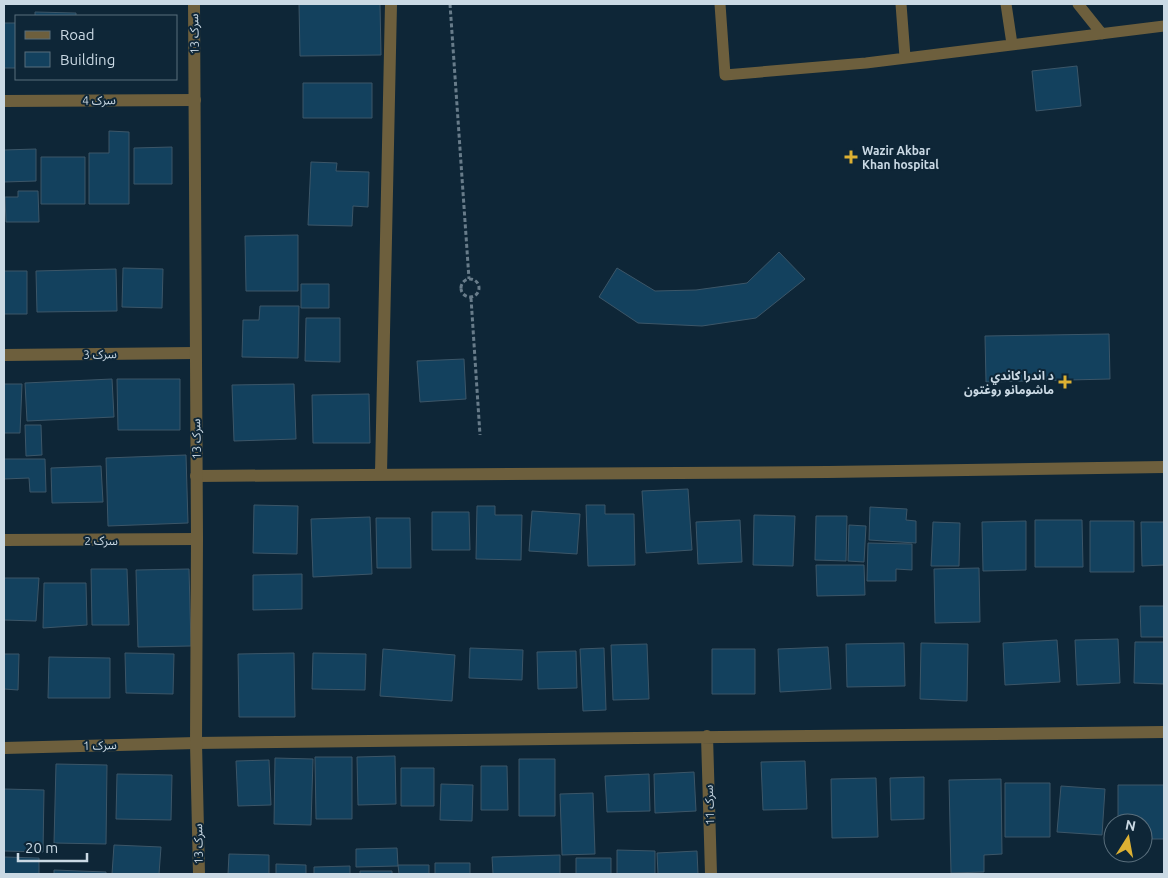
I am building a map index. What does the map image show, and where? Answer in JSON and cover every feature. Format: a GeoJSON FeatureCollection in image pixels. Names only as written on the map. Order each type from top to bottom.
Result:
{"type":"FeatureCollection","features":[{"type":"Feature","properties":{"kind":"street","name":"سرک 13"},"geometry":{"type":"LineString","coordinates":[[194,4],[197,539],[196,743],[199,874]]}},
{"type":"Feature","properties":{"kind":"street"},"geometry":{"type":"LineString","coordinates":[[381,474],[391,4]]}},
{"type":"Feature","properties":{"kind":"street","name":"سرک 4"},"geometry":{"type":"LineString","coordinates":[[4,101],[195,100]]}},
{"type":"Feature","properties":{"kind":"street","name":"سرک 3"},"geometry":{"type":"LineString","coordinates":[[4,355],[195,353]]}},
{"type":"Feature","properties":{"kind":"street"},"geometry":{"type":"LineString","coordinates":[[196,476],[818,472],[1164,467]]}},
{"type":"Feature","properties":{"kind":"street","name":"سرک 2"},"geometry":{"type":"LineString","coordinates":[[4,540],[197,539]]}},
{"type":"Feature","properties":{"kind":"street","name":"سرک 1"},"geometry":{"type":"LineString","coordinates":[[4,748],[196,743],[1164,732]]}},
{"type":"Feature","properties":{"kind":"street","name":"سرک 11"},"geometry":{"type":"LineString","coordinates":[[707,736],[711,874]]}},
{"type":"Feature","properties":{"kind":"lane"},"geometry":{"type":"LineString","coordinates":[[720,4],[725,75],[905,58],[1164,26]]}},
{"type":"Feature","properties":{"kind":"lane"},"geometry":{"type":"LineString","coordinates":[[901,4],[905,58]]}},
{"type":"Feature","properties":{"kind":"lane"},"geometry":{"type":"LineString","coordinates":[[1006,4],[1012,44]]}},
{"type":"Feature","properties":{"kind":"lane"},"geometry":{"type":"LineString","coordinates":[[1078,4],[1102,34]]}},
{"type":"Feature","properties":{"kind":"path"},"geometry":{"type":"LineString","coordinates":[[450,4],[469,279]]}},
{"type":"Feature","properties":{"kind":"path"},"geometry":{"type":"LineString","coordinates":[[469,279],[478,283],[480,288],[476,296],[471,298],[462,294],[460,289],[464,280],[469,279]]}},
{"type":"Feature","properties":{"kind":"path"},"geometry":{"type":"LineString","coordinates":[[471,298],[480,435]]}},
{"type":"Feature","properties":{"kind":"building"},"geometry":{"type":"Polygon","coordinates":[[[299,4],[380,4],[381,55],[300,56],[299,4]]]}},
{"type":"Feature","properties":{"kind":"building"},"geometry":{"type":"Polygon","coordinates":[[[35,12],[76,13],[76,15],[35,15],[35,12]]]}},
{"type":"Feature","properties":{"kind":"building"},"geometry":{"type":"Polygon","coordinates":[[[4,23],[15,23],[15,68],[4,68],[4,23]]]}},
{"type":"Feature","properties":{"kind":"building"},"geometry":{"type":"Polygon","coordinates":[[[1077,66],[1081,106],[1036,111],[1032,71],[1077,66]]]}},
{"type":"Feature","properties":{"kind":"building"},"geometry":{"type":"Polygon","coordinates":[[[303,83],[372,83],[372,118],[303,118],[303,83]]]}},
{"type":"Feature","properties":{"kind":"building"},"geometry":{"type":"Polygon","coordinates":[[[109,131],[129,132],[129,204],[89,204],[89,153],[109,153],[109,131]]]}},
{"type":"Feature","properties":{"kind":"building"},"geometry":{"type":"Polygon","coordinates":[[[172,147],[172,184],[134,184],[134,148],[172,147]]]}},
{"type":"Feature","properties":{"kind":"building"},"geometry":{"type":"Polygon","coordinates":[[[36,149],[36,181],[4,182],[4,150],[36,149]]]}},
{"type":"Feature","properties":{"kind":"building"},"geometry":{"type":"Polygon","coordinates":[[[41,157],[85,157],[85,204],[41,204],[41,157]]]}},
{"type":"Feature","properties":{"kind":"building"},"geometry":{"type":"Polygon","coordinates":[[[311,162],[337,163],[336,171],[369,172],[368,207],[353,206],[352,226],[308,225],[311,162]]]}},
{"type":"Feature","properties":{"kind":"building"},"geometry":{"type":"Polygon","coordinates":[[[18,191],[38,191],[39,222],[6,222],[5,197],[18,197],[18,191]]]}},
{"type":"Feature","properties":{"kind":"building"},"geometry":{"type":"Polygon","coordinates":[[[298,235],[298,291],[246,291],[245,236],[298,235]]]}},
{"type":"Feature","properties":{"kind":"building"},"geometry":{"type":"Polygon","coordinates":[[[779,252],[805,279],[756,318],[702,326],[638,323],[599,297],[617,268],[655,291],[696,290],[747,283],[779,252]]]}},
{"type":"Feature","properties":{"kind":"building"},"geometry":{"type":"Polygon","coordinates":[[[123,268],[163,269],[162,308],[122,307],[123,268]]]}},
{"type":"Feature","properties":{"kind":"building"},"geometry":{"type":"Polygon","coordinates":[[[116,269],[117,311],[37,312],[36,271],[116,269]]]}},
{"type":"Feature","properties":{"kind":"building"},"geometry":{"type":"Polygon","coordinates":[[[4,271],[27,271],[27,314],[4,314],[4,271]]]}},
{"type":"Feature","properties":{"kind":"building"},"geometry":{"type":"Polygon","coordinates":[[[301,284],[329,284],[329,308],[301,308],[301,284]]]}},
{"type":"Feature","properties":{"kind":"building"},"geometry":{"type":"Polygon","coordinates":[[[260,306],[299,306],[298,358],[242,357],[243,320],[259,320],[260,306]]]}},
{"type":"Feature","properties":{"kind":"building"},"geometry":{"type":"Polygon","coordinates":[[[306,318],[340,318],[340,362],[305,361],[306,318]]]}},
{"type":"Feature","properties":{"kind":"building"},"geometry":{"type":"Polygon","coordinates":[[[1109,334],[1110,379],[986,382],[985,336],[1109,334]]]}},
{"type":"Feature","properties":{"kind":"building"},"geometry":{"type":"Polygon","coordinates":[[[464,359],[466,399],[420,402],[417,361],[464,359]]]}},
{"type":"Feature","properties":{"kind":"building"},"geometry":{"type":"Polygon","coordinates":[[[112,379],[114,417],[27,421],[25,383],[112,379]]]}},
{"type":"Feature","properties":{"kind":"building"},"geometry":{"type":"Polygon","coordinates":[[[117,379],[180,379],[180,430],[118,430],[117,379]]]}},
{"type":"Feature","properties":{"kind":"building"},"geometry":{"type":"Polygon","coordinates":[[[4,384],[22,384],[20,433],[4,433],[4,384]]]}},
{"type":"Feature","properties":{"kind":"building"},"geometry":{"type":"Polygon","coordinates":[[[294,384],[296,439],[234,441],[232,385],[294,384]]]}},
{"type":"Feature","properties":{"kind":"building"},"geometry":{"type":"Polygon","coordinates":[[[369,394],[370,443],[313,443],[312,395],[369,394]]]}},
{"type":"Feature","properties":{"kind":"building"},"geometry":{"type":"Polygon","coordinates":[[[25,425],[41,425],[42,455],[26,456],[25,425]]]}},
{"type":"Feature","properties":{"kind":"building"},"geometry":{"type":"Polygon","coordinates":[[[186,455],[188,523],[108,526],[106,458],[186,455]]]}},
{"type":"Feature","properties":{"kind":"building"},"geometry":{"type":"Polygon","coordinates":[[[4,459],[45,459],[46,492],[30,492],[29,478],[4,479],[4,459]]]}},
{"type":"Feature","properties":{"kind":"building"},"geometry":{"type":"Polygon","coordinates":[[[101,466],[103,502],[52,503],[51,468],[101,466]]]}},
{"type":"Feature","properties":{"kind":"building"},"geometry":{"type":"Polygon","coordinates":[[[688,489],[692,550],[646,553],[642,491],[688,489]]]}},
{"type":"Feature","properties":{"kind":"building"},"geometry":{"type":"Polygon","coordinates":[[[254,505],[298,506],[297,554],[253,553],[254,505]]]}},
{"type":"Feature","properties":{"kind":"building"},"geometry":{"type":"Polygon","coordinates":[[[586,505],[605,505],[605,514],[634,514],[635,565],[588,566],[586,505]]]}},
{"type":"Feature","properties":{"kind":"building"},"geometry":{"type":"Polygon","coordinates":[[[477,506],[495,506],[495,515],[522,515],[521,560],[476,559],[477,506]]]}},
{"type":"Feature","properties":{"kind":"building"},"geometry":{"type":"Polygon","coordinates":[[[870,507],[907,509],[906,520],[916,521],[916,543],[869,540],[870,507]]]}},
{"type":"Feature","properties":{"kind":"building"},"geometry":{"type":"Polygon","coordinates":[[[532,511],[580,514],[577,554],[529,551],[532,511]]]}},
{"type":"Feature","properties":{"kind":"building"},"geometry":{"type":"Polygon","coordinates":[[[432,512],[469,512],[470,550],[432,550],[432,512]]]}},
{"type":"Feature","properties":{"kind":"building"},"geometry":{"type":"Polygon","coordinates":[[[754,515],[795,516],[793,566],[753,565],[754,515]]]}},
{"type":"Feature","properties":{"kind":"building"},"geometry":{"type":"Polygon","coordinates":[[[816,516],[847,516],[846,561],[815,560],[816,516]]]}},
{"type":"Feature","properties":{"kind":"building"},"geometry":{"type":"Polygon","coordinates":[[[370,517],[372,574],[313,577],[311,519],[370,517]]]}},
{"type":"Feature","properties":{"kind":"building"},"geometry":{"type":"Polygon","coordinates":[[[376,518],[410,518],[411,568],[377,568],[376,518]]]}},
{"type":"Feature","properties":{"kind":"building"},"geometry":{"type":"Polygon","coordinates":[[[740,520],[742,562],[698,564],[696,522],[740,520]]]}},
{"type":"Feature","properties":{"kind":"building"},"geometry":{"type":"Polygon","coordinates":[[[1035,520],[1082,520],[1083,567],[1035,567],[1035,520]]]}},
{"type":"Feature","properties":{"kind":"building"},"geometry":{"type":"Polygon","coordinates":[[[1026,521],[1026,570],[983,571],[982,522],[1026,521]]]}},
{"type":"Feature","properties":{"kind":"building"},"geometry":{"type":"Polygon","coordinates":[[[1090,521],[1134,521],[1134,572],[1090,572],[1090,521]]]}},
{"type":"Feature","properties":{"kind":"building"},"geometry":{"type":"Polygon","coordinates":[[[933,522],[960,523],[959,566],[931,566],[933,522]]]}},
{"type":"Feature","properties":{"kind":"building"},"geometry":{"type":"Polygon","coordinates":[[[1141,522],[1164,522],[1164,565],[1142,566],[1141,522]]]}},
{"type":"Feature","properties":{"kind":"building"},"geometry":{"type":"Polygon","coordinates":[[[849,525],[866,526],[864,562],[848,561],[849,525]]]}},
{"type":"Feature","properties":{"kind":"building"},"geometry":{"type":"Polygon","coordinates":[[[868,543],[912,544],[912,570],[896,569],[896,581],[867,581],[868,543]]]}},
{"type":"Feature","properties":{"kind":"building"},"geometry":{"type":"Polygon","coordinates":[[[816,565],[864,565],[865,595],[817,596],[816,565]]]}},
{"type":"Feature","properties":{"kind":"building"},"geometry":{"type":"Polygon","coordinates":[[[979,568],[980,622],[935,623],[934,569],[979,568]]]}},
{"type":"Feature","properties":{"kind":"building"},"geometry":{"type":"Polygon","coordinates":[[[91,569],[127,569],[129,625],[92,625],[91,569]]]}},
{"type":"Feature","properties":{"kind":"building"},"geometry":{"type":"Polygon","coordinates":[[[189,569],[191,646],[138,647],[136,570],[189,569]]]}},
{"type":"Feature","properties":{"kind":"building"},"geometry":{"type":"Polygon","coordinates":[[[302,574],[302,609],[253,610],[253,575],[302,574]]]}},
{"type":"Feature","properties":{"kind":"building"},"geometry":{"type":"Polygon","coordinates":[[[4,578],[39,578],[36,621],[4,620],[4,578]]]}},
{"type":"Feature","properties":{"kind":"building"},"geometry":{"type":"Polygon","coordinates":[[[44,583],[86,583],[87,625],[43,628],[44,583]]]}},
{"type":"Feature","properties":{"kind":"building"},"geometry":{"type":"Polygon","coordinates":[[[1140,606],[1164,606],[1164,637],[1141,637],[1140,606]]]}},
{"type":"Feature","properties":{"kind":"building"},"geometry":{"type":"Polygon","coordinates":[[[1118,639],[1120,683],[1077,685],[1075,640],[1118,639]]]}},
{"type":"Feature","properties":{"kind":"building"},"geometry":{"type":"Polygon","coordinates":[[[1057,640],[1060,682],[1005,685],[1003,643],[1057,640]]]}},
{"type":"Feature","properties":{"kind":"building"},"geometry":{"type":"Polygon","coordinates":[[[1135,642],[1164,642],[1164,684],[1134,683],[1135,642]]]}},
{"type":"Feature","properties":{"kind":"building"},"geometry":{"type":"Polygon","coordinates":[[[904,643],[905,686],[847,687],[846,644],[904,643]]]}},
{"type":"Feature","properties":{"kind":"building"},"geometry":{"type":"Polygon","coordinates":[[[921,643],[968,644],[967,701],[920,699],[921,643]]]}},
{"type":"Feature","properties":{"kind":"building"},"geometry":{"type":"Polygon","coordinates":[[[647,644],[649,699],[613,700],[611,645],[647,644]]]}},
{"type":"Feature","properties":{"kind":"building"},"geometry":{"type":"Polygon","coordinates":[[[828,647],[831,689],[780,692],[778,649],[828,647]]]}},
{"type":"Feature","properties":{"kind":"building"},"geometry":{"type":"Polygon","coordinates":[[[470,648],[523,650],[522,680],[469,678],[470,648]]]}},
{"type":"Feature","properties":{"kind":"building"},"geometry":{"type":"Polygon","coordinates":[[[604,648],[606,710],[583,711],[580,649],[604,648]]]}},
{"type":"Feature","properties":{"kind":"building"},"geometry":{"type":"Polygon","coordinates":[[[383,649],[455,655],[452,701],[380,696],[383,649]]]}},
{"type":"Feature","properties":{"kind":"building"},"geometry":{"type":"Polygon","coordinates":[[[712,649],[755,649],[755,694],[712,694],[712,649]]]}},
{"type":"Feature","properties":{"kind":"building"},"geometry":{"type":"Polygon","coordinates":[[[576,651],[577,688],[538,689],[537,652],[576,651]]]}},
{"type":"Feature","properties":{"kind":"building"},"geometry":{"type":"Polygon","coordinates":[[[125,653],[174,654],[173,694],[126,693],[125,653]]]}},
{"type":"Feature","properties":{"kind":"building"},"geometry":{"type":"Polygon","coordinates":[[[294,653],[295,717],[239,717],[238,654],[294,653]]]}},
{"type":"Feature","properties":{"kind":"building"},"geometry":{"type":"Polygon","coordinates":[[[313,653],[366,654],[365,690],[312,689],[313,653]]]}},
{"type":"Feature","properties":{"kind":"building"},"geometry":{"type":"Polygon","coordinates":[[[4,654],[19,654],[18,690],[4,689],[4,654]]]}},
{"type":"Feature","properties":{"kind":"building"},"geometry":{"type":"Polygon","coordinates":[[[49,657],[110,658],[110,698],[48,698],[49,657]]]}},
{"type":"Feature","properties":{"kind":"building"},"geometry":{"type":"Polygon","coordinates":[[[395,756],[396,804],[358,805],[357,757],[395,756]]]}},
{"type":"Feature","properties":{"kind":"building"},"geometry":{"type":"Polygon","coordinates":[[[315,757],[352,757],[352,819],[316,819],[315,757]]]}},
{"type":"Feature","properties":{"kind":"building"},"geometry":{"type":"Polygon","coordinates":[[[275,758],[313,759],[311,825],[274,824],[275,758]]]}},
{"type":"Feature","properties":{"kind":"building"},"geometry":{"type":"Polygon","coordinates":[[[519,759],[555,759],[555,816],[519,816],[519,759]]]}},
{"type":"Feature","properties":{"kind":"building"},"geometry":{"type":"Polygon","coordinates":[[[269,760],[271,805],[238,806],[236,761],[269,760]]]}},
{"type":"Feature","properties":{"kind":"building"},"geometry":{"type":"Polygon","coordinates":[[[805,761],[807,809],[763,810],[761,762],[805,761]]]}},
{"type":"Feature","properties":{"kind":"building"},"geometry":{"type":"Polygon","coordinates":[[[56,764],[107,765],[106,844],[54,843],[56,764]]]}},
{"type":"Feature","properties":{"kind":"building"},"geometry":{"type":"Polygon","coordinates":[[[481,766],[507,766],[508,810],[481,810],[481,766]]]}},
{"type":"Feature","properties":{"kind":"building"},"geometry":{"type":"Polygon","coordinates":[[[401,768],[434,768],[434,806],[401,806],[401,768]]]}},
{"type":"Feature","properties":{"kind":"building"},"geometry":{"type":"Polygon","coordinates":[[[694,772],[696,811],[655,813],[654,774],[694,772]]]}},
{"type":"Feature","properties":{"kind":"building"},"geometry":{"type":"Polygon","coordinates":[[[117,774],[172,775],[171,820],[116,819],[117,774]]]}},
{"type":"Feature","properties":{"kind":"building"},"geometry":{"type":"Polygon","coordinates":[[[649,774],[650,811],[607,812],[605,776],[649,774]]]}},
{"type":"Feature","properties":{"kind":"building"},"geometry":{"type":"Polygon","coordinates":[[[924,777],[924,819],[891,820],[890,778],[924,777]]]}},
{"type":"Feature","properties":{"kind":"building"},"geometry":{"type":"Polygon","coordinates":[[[876,778],[878,837],[832,838],[831,779],[876,778]]]}},
{"type":"Feature","properties":{"kind":"building"},"geometry":{"type":"Polygon","coordinates":[[[1001,779],[1002,854],[984,855],[984,872],[951,873],[949,780],[1001,779]]]}},
{"type":"Feature","properties":{"kind":"building"},"geometry":{"type":"Polygon","coordinates":[[[1005,783],[1050,783],[1050,837],[1005,837],[1005,783]]]}},
{"type":"Feature","properties":{"kind":"building"},"geometry":{"type":"Polygon","coordinates":[[[441,784],[473,785],[472,821],[440,820],[441,784]]]}},
{"type":"Feature","properties":{"kind":"building"},"geometry":{"type":"Polygon","coordinates":[[[1118,785],[1164,785],[1164,839],[1153,839],[1153,813],[1118,813],[1118,785]]]}},
{"type":"Feature","properties":{"kind":"building"},"geometry":{"type":"Polygon","coordinates":[[[1061,786],[1105,789],[1102,835],[1057,832],[1061,786]]]}},
{"type":"Feature","properties":{"kind":"building"},"geometry":{"type":"Polygon","coordinates":[[[4,789],[44,790],[43,852],[4,851],[4,789]]]}},
{"type":"Feature","properties":{"kind":"building"},"geometry":{"type":"Polygon","coordinates":[[[593,793],[595,854],[562,855],[560,794],[593,793]]]}},
{"type":"Feature","properties":{"kind":"building"},"geometry":{"type":"Polygon","coordinates":[[[114,845],[161,847],[159,874],[112,874],[114,845]]]}},
{"type":"Feature","properties":{"kind":"building"},"geometry":{"type":"Polygon","coordinates":[[[397,848],[398,866],[356,867],[356,849],[397,848]]]}},
{"type":"Feature","properties":{"kind":"building"},"geometry":{"type":"Polygon","coordinates":[[[617,850],[655,851],[655,874],[617,874],[617,850]]]}},
{"type":"Feature","properties":{"kind":"building"},"geometry":{"type":"Polygon","coordinates":[[[697,851],[698,874],[658,874],[657,853],[697,851]]]}},
{"type":"Feature","properties":{"kind":"building"},"geometry":{"type":"Polygon","coordinates":[[[229,854],[269,855],[269,874],[228,874],[229,854]]]}},
{"type":"Feature","properties":{"kind":"building"},"geometry":{"type":"Polygon","coordinates":[[[560,855],[560,874],[493,874],[492,857],[560,855]]]}},
{"type":"Feature","properties":{"kind":"building"},"geometry":{"type":"Polygon","coordinates":[[[4,857],[39,858],[39,874],[4,874],[4,857]]]}},
{"type":"Feature","properties":{"kind":"building"},"geometry":{"type":"Polygon","coordinates":[[[576,858],[611,858],[611,874],[576,874],[576,858]]]}},
{"type":"Feature","properties":{"kind":"building"},"geometry":{"type":"Polygon","coordinates":[[[435,863],[470,863],[470,874],[435,874],[435,863]]]}},
{"type":"Feature","properties":{"kind":"building"},"geometry":{"type":"Polygon","coordinates":[[[276,864],[306,865],[306,874],[276,874],[276,864]]]}},
{"type":"Feature","properties":{"kind":"building"},"geometry":{"type":"Polygon","coordinates":[[[398,865],[429,865],[429,874],[399,874],[398,865]]]}},
{"type":"Feature","properties":{"kind":"building"},"geometry":{"type":"Polygon","coordinates":[[[350,866],[350,874],[314,874],[314,867],[350,866]]]}},
{"type":"Feature","properties":{"kind":"building"},"geometry":{"type":"Polygon","coordinates":[[[54,870],[106,872],[106,874],[54,874],[54,870]]]}},
{"type":"Feature","properties":{"kind":"building"},"geometry":{"type":"Polygon","coordinates":[[[360,871],[392,871],[392,874],[360,874],[360,871]]]}},
{"type":"Feature","properties":{"kind":"place","name":"Wazir Akbar Khan hospital"},"geometry":{"type":"Point","coordinates":[851,157]}},
{"type":"Feature","properties":{"kind":"place","name":"د اندرا ګاندي ماشومانو روغتون"},"geometry":{"type":"Point","coordinates":[1065,382]}}]}
